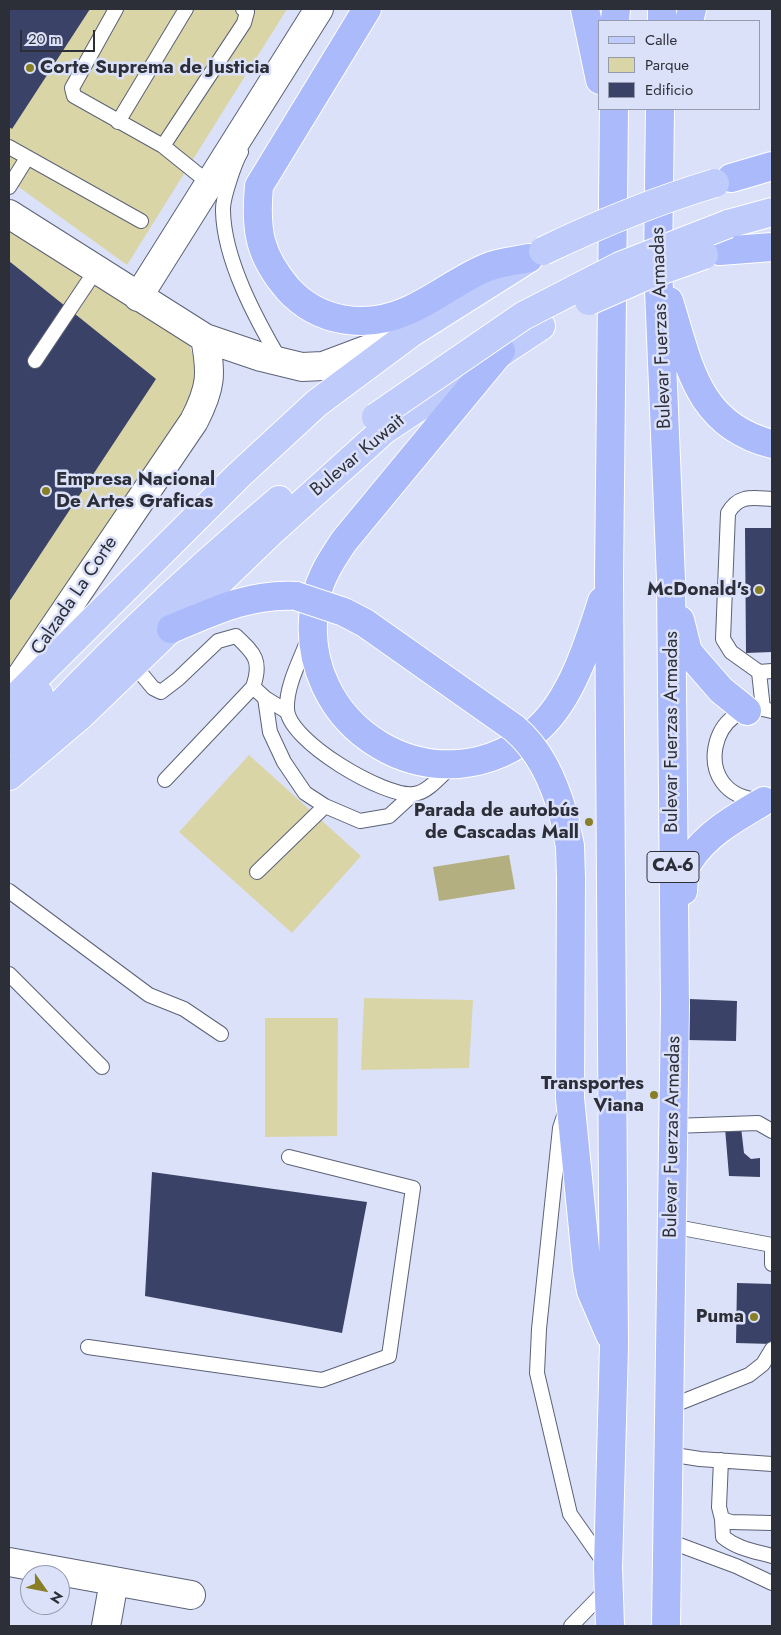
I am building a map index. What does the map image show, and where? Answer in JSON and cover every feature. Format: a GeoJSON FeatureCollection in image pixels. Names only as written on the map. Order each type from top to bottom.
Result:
{"type":"FeatureCollection","features":[{"type":"Feature","properties":{"kind":"highway"},"geometry":{"type":"LineString","coordinates":[[367,9],[259,186],[256,217],[262,246],[275,273],[295,296],[320,313],[349,322],[373,320],[406,312],[488,267],[536,255]]}},
{"type":"Feature","properties":{"kind":"highway"},"geometry":{"type":"LineString","coordinates":[[585,9],[598,71]]}},
{"type":"Feature","properties":{"kind":"highway"},"geometry":{"type":"LineString","coordinates":[[606,110],[613,146]]}},
{"type":"Feature","properties":{"kind":"highway"},"geometry":{"type":"LineString","coordinates":[[610,1626],[608,1577],[614,1346],[609,578],[614,110]]}},
{"type":"Feature","properties":{"kind":"highway","name":"Bulevar Fuerzas Armadas"},"geometry":{"type":"LineString","coordinates":[[660,110],[658,265],[671,580],[675,1007],[666,1626]]}},
{"type":"Feature","properties":{"kind":"highway"},"geometry":{"type":"LineString","coordinates":[[660,147],[669,110]]}},
{"type":"Feature","properties":{"kind":"highway"},"geometry":{"type":"LineString","coordinates":[[723,181],[772,166]]}},
{"type":"Feature","properties":{"kind":"highway"},"geometry":{"type":"LineString","coordinates":[[712,253],[772,247]]}},
{"type":"Feature","properties":{"kind":"highway"},"geometry":{"type":"LineString","coordinates":[[658,265],[694,382],[705,400],[719,417],[736,430],[756,440],[772,444]]}},
{"type":"Feature","properties":{"kind":"highway"},"geometry":{"type":"LineString","coordinates":[[501,351],[344,541],[327,567],[316,597],[312,628],[315,659],[323,682],[342,716],[365,737],[392,753],[422,762],[454,764],[485,759],[514,746],[539,728],[560,704],[589,643],[609,578]]}},
{"type":"Feature","properties":{"kind":"highway"},"geometry":{"type":"LineString","coordinates":[[671,580],[688,652],[718,686],[764,710]]}},
{"type":"Feature","properties":{"kind":"highway"},"geometry":{"type":"LineString","coordinates":[[171,629],[244,600],[274,595],[296,596],[344,612],[364,623],[514,728],[538,756],[555,787],[570,846],[570,1098],[587,1269],[592,1291],[614,1346]]}},
{"type":"Feature","properties":{"kind":"highway"},"geometry":{"type":"LineString","coordinates":[[675,1007],[685,872],[688,861],[725,823],[768,799]]}},
{"type":"Feature","properties":{"kind":"main road"},"geometry":{"type":"LineString","coordinates":[[9,704],[317,403],[383,356],[411,333],[536,255],[604,222],[666,198],[723,181],[772,174]]}},
{"type":"Feature","properties":{"kind":"main road"},"geometry":{"type":"LineString","coordinates":[[9,761],[64,699],[188,580],[376,417],[522,316],[620,266],[728,224],[772,212]]}},
{"type":"Feature","properties":{"kind":"main road","name":"Bulevar Kuwait"},"geometry":{"type":"LineString","coordinates":[[9,776],[81,715],[273,530],[384,430],[501,351],[541,326],[594,298],[712,253],[772,236]]}},
{"type":"Feature","properties":{"kind":"main road"},"geometry":{"type":"LineString","coordinates":[[9,728],[48,684],[177,555],[316,426],[383,356]]}},
{"type":"Feature","properties":{"kind":"street"},"geometry":{"type":"LineString","coordinates":[[138,297],[319,9]]}},
{"type":"Feature","properties":{"kind":"street"},"geometry":{"type":"LineString","coordinates":[[9,214],[205,338],[282,363],[302,367],[323,366],[411,333]]}},
{"type":"Feature","properties":{"kind":"street","name":"Calzada La Corte"},"geometry":{"type":"LineString","coordinates":[[9,694],[194,421],[209,385],[211,366],[205,338]]}},
{"type":"Feature","properties":{"kind":"street"},"geometry":{"type":"LineString","coordinates":[[9,1562],[191,1595]]}},
{"type":"Feature","properties":{"kind":"street"},"geometry":{"type":"LineString","coordinates":[[106,1626],[114,1582]]}},
{"type":"Feature","properties":{"kind":"lane"},"geometry":{"type":"LineString","coordinates":[[116,9],[72,88],[74,96],[163,146],[209,183]]}},
{"type":"Feature","properties":{"kind":"lane"},"geometry":{"type":"LineString","coordinates":[[118,122],[186,9]]}},
{"type":"Feature","properties":{"kind":"lane"},"geometry":{"type":"LineString","coordinates":[[163,146],[244,23],[247,12],[243,9]]}},
{"type":"Feature","properties":{"kind":"lane"},"geometry":{"type":"LineString","coordinates":[[282,363],[261,327],[243,290],[230,250],[222,209],[238,158],[332,9]]}},
{"type":"Feature","properties":{"kind":"lane"},"geometry":{"type":"LineString","coordinates":[[9,147],[141,221]]}},
{"type":"Feature","properties":{"kind":"lane"},"geometry":{"type":"LineString","coordinates":[[9,188],[27,158]]}},
{"type":"Feature","properties":{"kind":"lane"},"geometry":{"type":"LineString","coordinates":[[36,361],[96,270]]}},
{"type":"Feature","properties":{"kind":"lane"},"geometry":{"type":"LineString","coordinates":[[768,799],[749,800],[735,794],[723,784],[716,771],[713,756],[715,741],[722,728],[733,717],[764,710],[766,672],[731,652],[723,639],[728,513],[733,504],[744,497],[772,499]]}},
{"type":"Feature","properties":{"kind":"lane"},"geometry":{"type":"LineString","coordinates":[[286,711],[290,690],[312,628]]}},
{"type":"Feature","properties":{"kind":"lane"},"geometry":{"type":"LineString","coordinates":[[134,666],[153,688],[161,692],[178,679],[218,641],[236,636],[252,651],[259,669],[253,687],[165,780]]}},
{"type":"Feature","properties":{"kind":"lane"},"geometry":{"type":"LineString","coordinates":[[253,687],[265,698],[286,711],[295,730],[317,750],[355,774],[395,791],[413,794],[424,791],[454,764]]}},
{"type":"Feature","properties":{"kind":"lane"},"geometry":{"type":"LineString","coordinates":[[265,698],[270,732],[284,762],[305,793],[325,806],[360,821],[389,816],[413,794]]}},
{"type":"Feature","properties":{"kind":"lane"},"geometry":{"type":"LineString","coordinates":[[257,872],[325,806]]}},
{"type":"Feature","properties":{"kind":"lane"},"geometry":{"type":"LineString","coordinates":[[9,891],[149,995],[184,1009],[221,1034]]}},
{"type":"Feature","properties":{"kind":"lane"},"geometry":{"type":"LineString","coordinates":[[9,974],[102,1067]]}},
{"type":"Feature","properties":{"kind":"lane"},"geometry":{"type":"LineString","coordinates":[[570,1098],[560,1128],[539,1329],[537,1373],[570,1514],[608,1577],[571,1626]]}},
{"type":"Feature","properties":{"kind":"lane"},"geometry":{"type":"LineString","coordinates":[[673,1126],[758,1123],[772,1131]]}},
{"type":"Feature","properties":{"kind":"lane"},"geometry":{"type":"LineString","coordinates":[[88,1347],[322,1380],[389,1356],[413,1188],[289,1157]]}},
{"type":"Feature","properties":{"kind":"lane"},"geometry":{"type":"LineString","coordinates":[[671,1226],[772,1245]]}},
{"type":"Feature","properties":{"kind":"lane"},"geometry":{"type":"LineString","coordinates":[[772,1238],[772,1264]]}},
{"type":"Feature","properties":{"kind":"lane"},"geometry":{"type":"LineString","coordinates":[[669,1407],[749,1375],[763,1364],[772,1349]]}},
{"type":"Feature","properties":{"kind":"lane"},"geometry":{"type":"LineString","coordinates":[[668,1454],[772,1464]]}},
{"type":"Feature","properties":{"kind":"lane"},"geometry":{"type":"LineString","coordinates":[[721,1460],[719,1507],[723,1536],[737,1547],[772,1556]]}},
{"type":"Feature","properties":{"kind":"lane"},"geometry":{"type":"LineString","coordinates":[[722,1518],[731,1522],[772,1523]]}},
{"type":"Feature","properties":{"kind":"lane"},"geometry":{"type":"LineString","coordinates":[[666,1540],[736,1566],[772,1583]]}},
{"type":"Feature","properties":{"kind":"green space"},"geometry":{"type":"Polygon","coordinates":[[[9,9],[287,9],[127,265],[9,180],[9,9]]]}},
{"type":"Feature","properties":{"kind":"green space"},"geometry":{"type":"Polygon","coordinates":[[[9,226],[186,337],[199,371],[197,400],[9,681],[9,226]]]}},
{"type":"Feature","properties":{"kind":"green space"},"geometry":{"type":"Polygon","coordinates":[[[249,755],[361,856],[292,933],[179,832],[249,755]]]}},
{"type":"Feature","properties":{"kind":"green space"},"geometry":{"type":"Polygon","coordinates":[[[364,998],[473,1000],[469,1068],[361,1070],[364,998]]]}},
{"type":"Feature","properties":{"kind":"green space"},"geometry":{"type":"Polygon","coordinates":[[[265,1018],[338,1018],[337,1136],[265,1137],[265,1018]]]}},
{"type":"Feature","properties":{"kind":"shaded area"},"geometry":{"type":"Polygon","coordinates":[[[509,855],[515,889],[439,901],[433,867],[509,855]]]}},
{"type":"Feature","properties":{"kind":"building","name":"Corte Suprema de Justicia"},"geometry":{"type":"Polygon","coordinates":[[[9,9],[90,9],[12,129],[9,127],[9,9]]]}},
{"type":"Feature","properties":{"kind":"building","name":"Empresa Nacional De Artes Graficas"},"geometry":{"type":"Polygon","coordinates":[[[9,261],[156,379],[9,602],[9,261]]]}},
{"type":"Feature","properties":{"kind":"building","name":"McDonald's"},"geometry":{"type":"Polygon","coordinates":[[[745,528],[772,528],[772,652],[746,653],[745,528]]]}},
{"type":"Feature","properties":{"kind":"building"},"geometry":{"type":"Polygon","coordinates":[[[689,999],[737,1001],[736,1041],[687,1040],[689,999]]]}},
{"type":"Feature","properties":{"kind":"building"},"geometry":{"type":"Polygon","coordinates":[[[741,1127],[744,1153],[751,1159],[760,1158],[760,1177],[729,1176],[725,1128],[741,1127]]]}},
{"type":"Feature","properties":{"kind":"building"},"geometry":{"type":"Polygon","coordinates":[[[152,1172],[367,1202],[342,1333],[145,1296],[152,1172]]]}},
{"type":"Feature","properties":{"kind":"building","name":"Puma"},"geometry":{"type":"Polygon","coordinates":[[[737,1283],[772,1284],[772,1344],[736,1343],[737,1283]]]}},
{"type":"Feature","properties":{"kind":"place","name":"Corte Suprema de Justicia"},"geometry":{"type":"Point","coordinates":[30,68]}},
{"type":"Feature","properties":{"kind":"place","name":"Empresa Nacional De Artes Graficas"},"geometry":{"type":"Point","coordinates":[46,491]}},
{"type":"Feature","properties":{"kind":"place","name":"McDonald's"},"geometry":{"type":"Point","coordinates":[759,590]}},
{"type":"Feature","properties":{"kind":"place","name":"Parada de autobús de Cascadas Mall"},"geometry":{"type":"Point","coordinates":[589,822]}},
{"type":"Feature","properties":{"kind":"place","name":"Transportes Viana"},"geometry":{"type":"Point","coordinates":[654,1095]}},
{"type":"Feature","properties":{"kind":"place","name":"Puma"},"geometry":{"type":"Point","coordinates":[754,1317]}}]}
